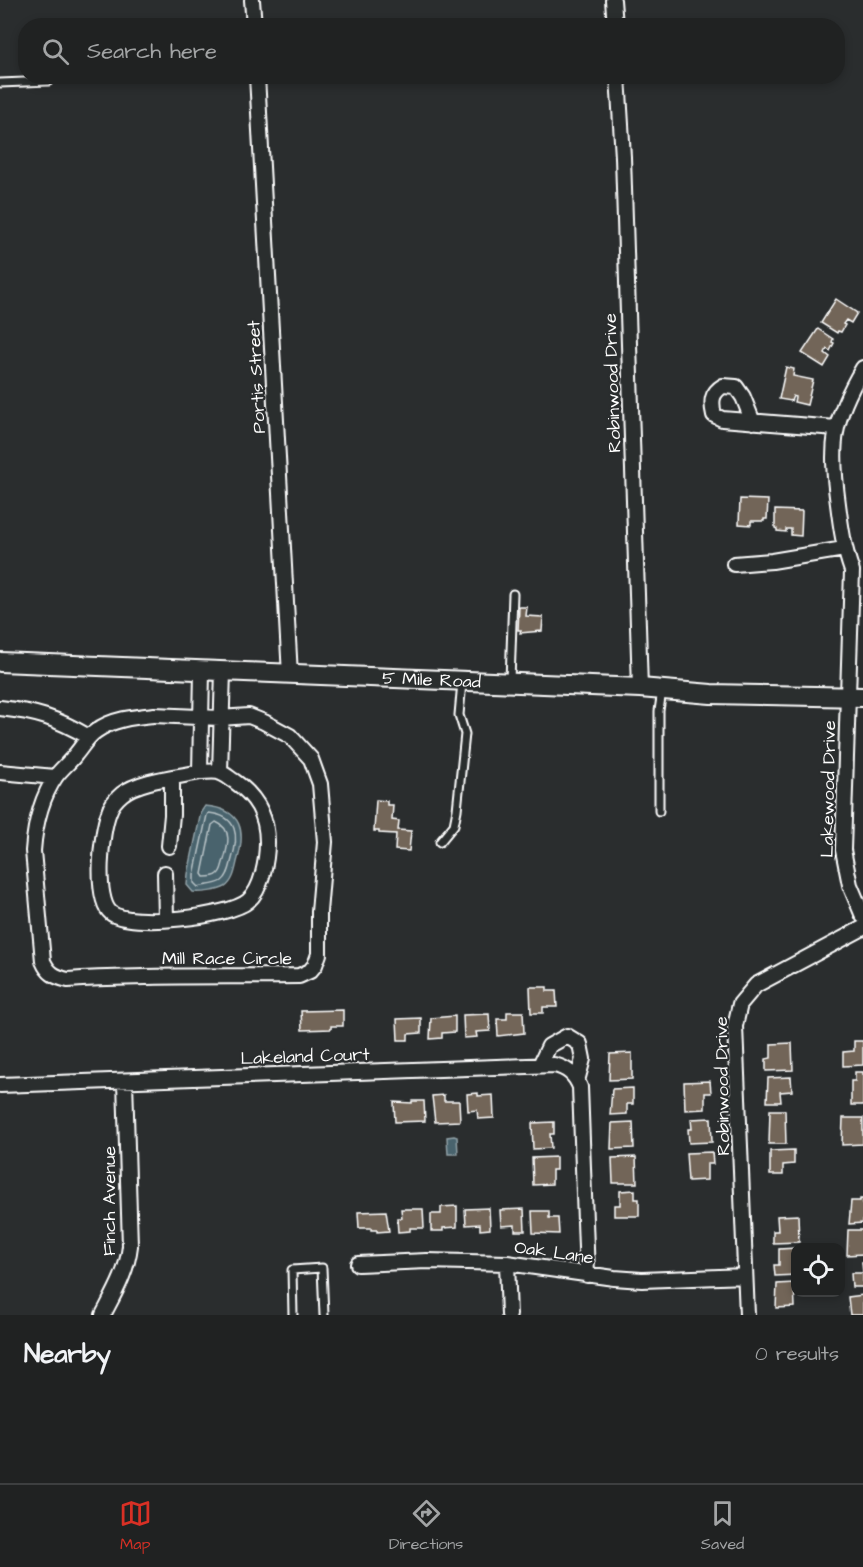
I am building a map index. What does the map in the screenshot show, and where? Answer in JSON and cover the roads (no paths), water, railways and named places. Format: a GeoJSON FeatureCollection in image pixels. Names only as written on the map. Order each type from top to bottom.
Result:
{"type":"FeatureCollection","features":[{"type":"Feature","properties":{"kind":"street"},"geometry":{"type":"LineString","coordinates":[[252,0],[253,18]]}},
{"type":"Feature","properties":{"kind":"street"},"geometry":{"type":"LineString","coordinates":[[613,0],[614,18]]}},
{"type":"Feature","properties":{"kind":"street","name":"Portis Street"},"geometry":{"type":"LineString","coordinates":[[257,84],[290,675]]}},
{"type":"Feature","properties":{"kind":"street","name":"Robinwood Drive"},"geometry":{"type":"LineString","coordinates":[[618,84],[623,157],[640,688]]}},
{"type":"Feature","properties":{"kind":"street","name":"Lakewood Drive"},"geometry":{"type":"LineString","coordinates":[[863,368],[847,395],[836,428],[833,448],[833,466],[844,549],[857,592],[856,696],[843,850],[850,885],[863,916]]}},
{"type":"Feature","properties":{"kind":"street"},"geometry":{"type":"LineString","coordinates":[[753,422],[836,428]]}},
{"type":"Feature","properties":{"kind":"street"},"geometry":{"type":"LineString","coordinates":[[734,564],[772,561],[844,549]]}},
{"type":"Feature","properties":{"kind":"street","name":"5 Mile Road"},"geometry":{"type":"LineString","coordinates":[[0,662],[640,688],[711,694],[856,696]]}},
{"type":"Feature","properties":{"kind":"street"},"geometry":{"type":"LineString","coordinates":[[200,772],[202,671]]}},
{"type":"Feature","properties":{"kind":"street"},"geometry":{"type":"LineString","coordinates":[[220,772],[223,671]]}},
{"type":"Feature","properties":{"kind":"street"},"geometry":{"type":"LineString","coordinates":[[0,708],[40,714],[60,721],[89,737]]}},
{"type":"Feature","properties":{"kind":"street","name":"Mill Race Circle"},"geometry":{"type":"LineString","coordinates":[[137,716],[200,717],[249,716],[279,729],[302,748],[311,759],[318,774],[322,794],[325,842],[319,912],[319,954],[315,965],[304,974],[213,977],[129,976],[68,980],[51,974],[43,961],[33,850],[39,812],[55,777],[97,729],[137,716]]}},
{"type":"Feature","properties":{"kind":"street"},"geometry":{"type":"LineString","coordinates":[[0,772],[55,777]]}},
{"type":"Feature","properties":{"kind":"street"},"geometry":{"type":"LineString","coordinates":[[200,772],[220,772],[240,785],[261,808],[266,823],[267,848],[257,888],[249,901],[242,906],[201,917],[126,919],[112,914],[103,903],[100,881],[106,820],[113,803],[128,790],[200,772]]}},
{"type":"Feature","properties":{"kind":"street"},"geometry":{"type":"LineString","coordinates":[[169,846],[172,778]]}},
{"type":"Feature","properties":{"kind":"street"},"geometry":{"type":"LineString","coordinates":[[165,873],[166,919]]}},
{"type":"Feature","properties":{"kind":"street","name":"Robinwood Drive"},"geometry":{"type":"LineString","coordinates":[[747,1315],[735,1026],[740,1004],[756,985],[863,928]]}},
{"type":"Feature","properties":{"kind":"street"},"geometry":{"type":"LineString","coordinates":[[540,1065],[549,1046],[567,1036],[580,1044],[583,1059],[577,1081],[580,1087],[587,1275]]}},
{"type":"Feature","properties":{"kind":"street","name":"Lakeland Court"},"geometry":{"type":"LineString","coordinates":[[0,1085],[540,1065],[563,1067],[569,1070],[577,1081]]}},
{"type":"Feature","properties":{"kind":"street","name":"Finch Avenue"},"geometry":{"type":"LineString","coordinates":[[104,1315],[124,1275],[130,1246],[125,1081]]}},
{"type":"Feature","properties":{"kind":"street","name":"Oak Lane"},"geometry":{"type":"LineString","coordinates":[[358,1264],[427,1261],[507,1263],[587,1275],[642,1280],[745,1276]]}},
{"type":"Feature","properties":{"kind":"street"},"geometry":{"type":"LineString","coordinates":[[507,1263],[509,1315]]}},
{"type":"Feature","properties":{"kind":"lane"},"geometry":{"type":"LineString","coordinates":[[0,83],[18,82]]}},
{"type":"Feature","properties":{"kind":"lane"},"geometry":{"type":"LineString","coordinates":[[510,684],[513,594]]}},
{"type":"Feature","properties":{"kind":"lane"},"geometry":{"type":"LineString","coordinates":[[440,842],[454,825],[457,810],[465,734],[459,715],[462,682]]}},
{"type":"Feature","properties":{"kind":"lane"},"geometry":{"type":"LineString","coordinates":[[659,811],[659,711],[662,690]]}},
{"type":"Feature","properties":{"kind":"lane"},"geometry":{"type":"LineString","coordinates":[[293,1315],[292,1270],[322,1268],[324,1315]]}},
{"type":"Feature","properties":{"kind":"water"},"geometry":{"type":"Polygon","coordinates":[[[205,806],[218,808],[234,817],[241,832],[240,851],[228,885],[214,891],[193,892],[187,885],[188,874],[201,812],[205,806]]]}},
{"type":"Feature","properties":{"kind":"water"},"geometry":{"type":"Polygon","coordinates":[[[447,1137],[457,1137],[458,1154],[448,1154],[447,1137]]]}}]}
